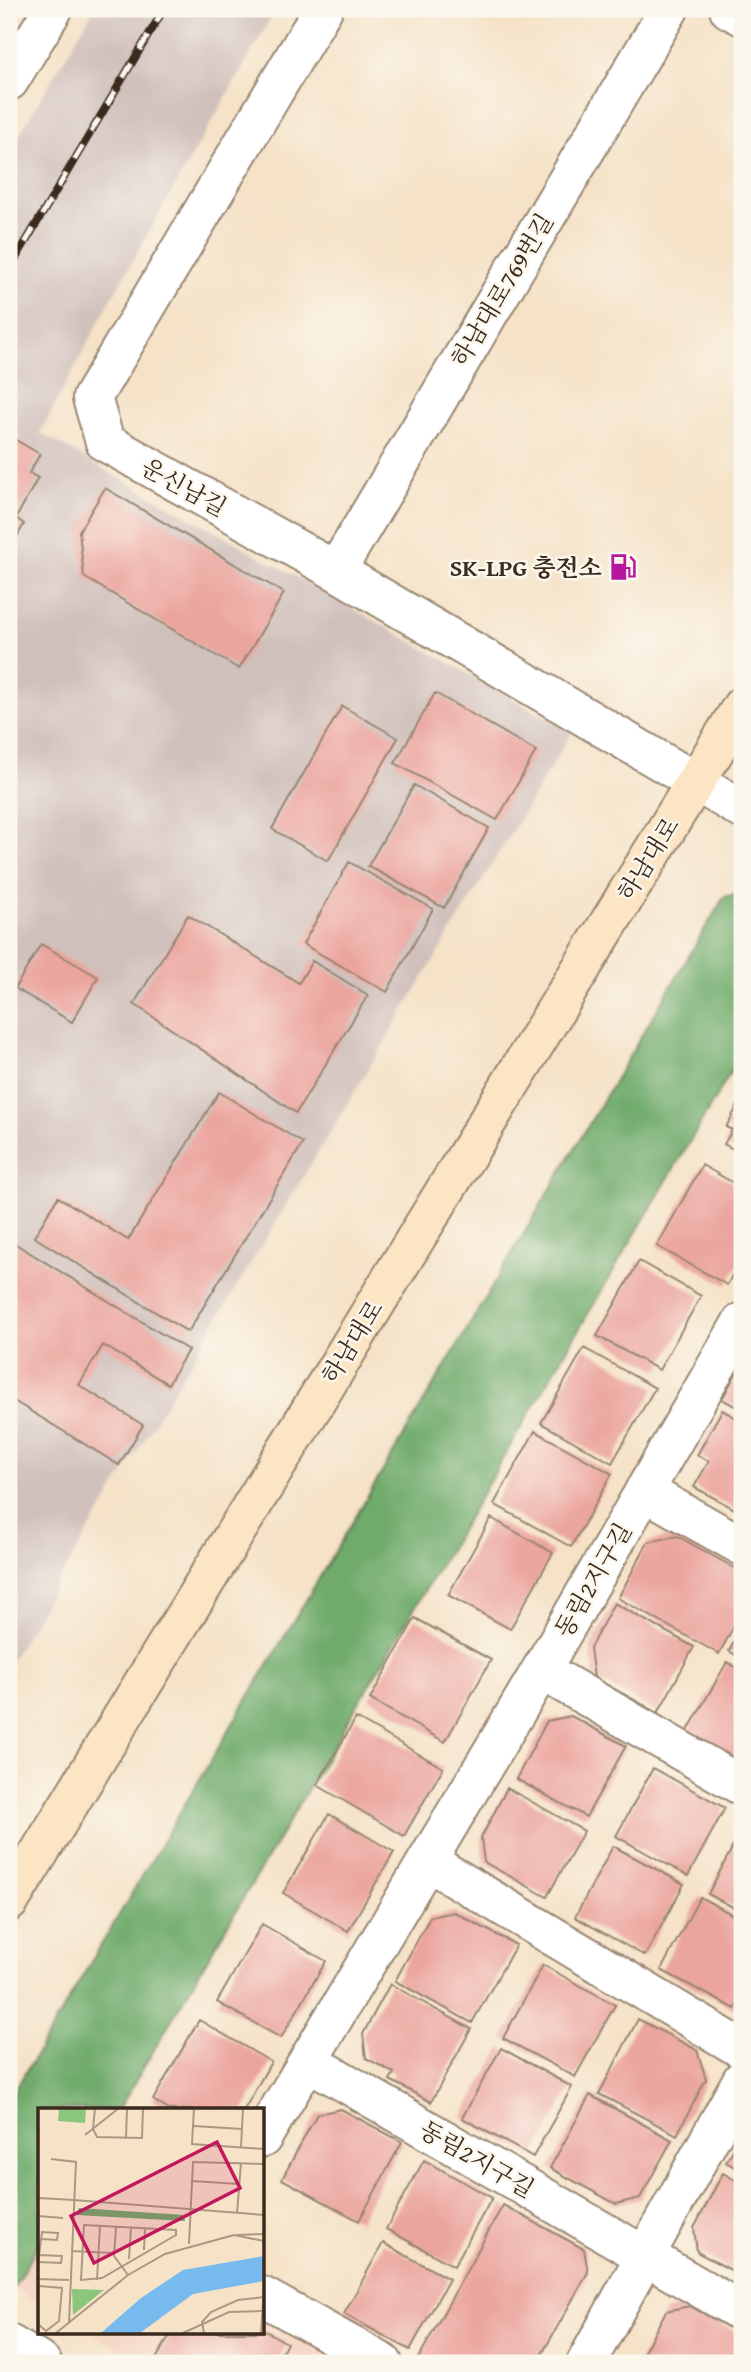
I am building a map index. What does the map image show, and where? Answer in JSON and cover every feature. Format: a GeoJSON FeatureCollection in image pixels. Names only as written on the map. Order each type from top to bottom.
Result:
{"type":"FeatureCollection","features":[{"type":"Feature","properties":{"kind":"street"},"geometry":{"type":"LineString","coordinates":[[9,81],[52,9]]}},
{"type":"Feature","properties":{"kind":"street","name":"운신남길"},"geometry":{"type":"LineString","coordinates":[[323,9],[92,398],[105,442],[335,571],[695,782]]}},
{"type":"Feature","properties":{"kind":"street","name":"하남대로769번길"},"geometry":{"type":"LineString","coordinates":[[335,571],[669,9]]}},
{"type":"Feature","properties":{"kind":"street"},"geometry":{"type":"LineString","coordinates":[[729,9],[742,16]]}},
{"type":"Feature","properties":{"kind":"street","name":"하남대로"},"geometry":{"type":"LineString","coordinates":[[9,1902],[742,706]]}},
{"type":"Feature","properties":{"kind":"street"},"geometry":{"type":"LineString","coordinates":[[695,782],[742,809]]}},
{"type":"Feature","properties":{"kind":"street","name":"동림2지구길"},"geometry":{"type":"LineString","coordinates":[[264,2135],[541,1670],[742,1322]]}},
{"type":"Feature","properties":{"kind":"street"},"geometry":{"type":"LineString","coordinates":[[645,1491],[742,1546]]}},
{"type":"Feature","properties":{"kind":"street"},"geometry":{"type":"LineString","coordinates":[[541,1670],[742,1786]]}},
{"type":"Feature","properties":{"kind":"street"},"geometry":{"type":"LineString","coordinates":[[427,1861],[742,2049]]}},
{"type":"Feature","properties":{"kind":"street","name":"동림2지구길"},"geometry":{"type":"LineString","coordinates":[[308,2061],[742,2312]]}},
{"type":"Feature","properties":{"kind":"street"},"geometry":{"type":"LineString","coordinates":[[586,2363],[742,2080]]}},
{"type":"Feature","properties":{"kind":"street"},"geometry":{"type":"LineString","coordinates":[[264,2298],[383,2363]]}},
{"type":"Feature","properties":{"kind":"street"},"geometry":{"type":"LineString","coordinates":[[9,2344],[42,2363]]}},
{"type":"Feature","properties":{"kind":"shaded area"},"geometry":{"type":"Polygon","coordinates":[[[94,9],[276,9],[112,297],[40,433],[572,732],[9,1663],[9,152],[94,9]]]}},
{"type":"Feature","properties":{"kind":"shaded area"},"geometry":{"type":"Polygon","coordinates":[[[38,2245],[38,2303],[13,2288],[38,2245]]]}},
{"type":"Feature","properties":{"kind":"shaded area"},"geometry":{"type":"Polygon","coordinates":[[[264,2319],[343,2363],[142,2363],[91,2334],[264,2334],[264,2319]]]}},
{"type":"Feature","properties":{"kind":"green space"},"geometry":{"type":"Polygon","coordinates":[[[742,893],[742,1053],[120,2108],[38,2108],[38,2245],[13,2288],[9,2286],[9,2100],[724,897],[742,893]]]}},
{"type":"Feature","properties":{"kind":"building"},"geometry":{"type":"Polygon","coordinates":[[[9,436],[40,454],[29,473],[38,478],[16,518],[24,524],[9,551],[9,436]]]}},
{"type":"Feature","properties":{"kind":"building"},"geometry":{"type":"Polygon","coordinates":[[[105,488],[284,593],[239,669],[84,577],[79,531],[105,488]]]}},
{"type":"Feature","properties":{"kind":"building"},"geometry":{"type":"Polygon","coordinates":[[[435,693],[536,751],[497,820],[395,763],[435,693]]]}},
{"type":"Feature","properties":{"kind":"building"},"geometry":{"type":"Polygon","coordinates":[[[342,706],[398,738],[328,861],[272,829],[342,706]]]}},
{"type":"Feature","properties":{"kind":"building"},"geometry":{"type":"Polygon","coordinates":[[[414,785],[489,828],[444,908],[368,866],[414,785]]]}},
{"type":"Feature","properties":{"kind":"building"},"geometry":{"type":"Polygon","coordinates":[[[349,862],[433,909],[387,992],[303,944],[349,862]]]}},
{"type":"Feature","properties":{"kind":"building"},"geometry":{"type":"Polygon","coordinates":[[[188,915],[299,983],[312,961],[368,995],[296,1113],[134,1004],[188,915]]]}},
{"type":"Feature","properties":{"kind":"building"},"geometry":{"type":"Polygon","coordinates":[[[41,944],[98,977],[72,1022],[15,988],[41,944]]]}},
{"type":"Feature","properties":{"kind":"building"},"geometry":{"type":"Polygon","coordinates":[[[219,1092],[303,1143],[188,1332],[34,1237],[58,1197],[128,1240],[219,1092]]]}},
{"type":"Feature","properties":{"kind":"building"},"geometry":{"type":"Polygon","coordinates":[[[742,1098],[742,1154],[724,1144],[732,1130],[726,1127],[742,1098]]]}},
{"type":"Feature","properties":{"kind":"building"},"geometry":{"type":"Polygon","coordinates":[[[702,1165],[742,1188],[742,1257],[727,1285],[657,1246],[702,1165]]]}},
{"type":"Feature","properties":{"kind":"building"},"geometry":{"type":"Polygon","coordinates":[[[9,1240],[188,1350],[168,1384],[103,1345],[79,1385],[143,1425],[119,1465],[9,1398],[9,1240]]]}},
{"type":"Feature","properties":{"kind":"building"},"geometry":{"type":"Polygon","coordinates":[[[639,1261],[701,1296],[659,1370],[597,1336],[639,1261]]]}},
{"type":"Feature","properties":{"kind":"building"},"geometry":{"type":"Polygon","coordinates":[[[584,1348],[655,1388],[612,1463],[541,1423],[584,1348]]]}},
{"type":"Feature","properties":{"kind":"building"},"geometry":{"type":"Polygon","coordinates":[[[742,1362],[742,1410],[722,1399],[742,1362]]]}},
{"type":"Feature","properties":{"kind":"building"},"geometry":{"type":"Polygon","coordinates":[[[722,1410],[742,1421],[742,1513],[694,1487],[709,1461],[697,1455],[722,1410]]]}},
{"type":"Feature","properties":{"kind":"building"},"geometry":{"type":"Polygon","coordinates":[[[535,1431],[612,1474],[571,1547],[494,1504],[535,1431]]]}},
{"type":"Feature","properties":{"kind":"building"},"geometry":{"type":"Polygon","coordinates":[[[491,1518],[553,1553],[510,1629],[448,1595],[491,1518]]]}},
{"type":"Feature","properties":{"kind":"building"},"geometry":{"type":"Polygon","coordinates":[[[677,1536],[742,1572],[742,1611],[719,1654],[618,1598],[648,1542],[677,1536]]]}},
{"type":"Feature","properties":{"kind":"building"},"geometry":{"type":"Polygon","coordinates":[[[614,1603],[694,1647],[658,1713],[594,1678],[590,1648],[614,1603]]]}},
{"type":"Feature","properties":{"kind":"building"},"geometry":{"type":"Polygon","coordinates":[[[415,1618],[491,1660],[445,1742],[370,1699],[415,1618]]]}},
{"type":"Feature","properties":{"kind":"building"},"geometry":{"type":"Polygon","coordinates":[[[742,1627],[742,1659],[729,1651],[742,1627]]]}},
{"type":"Feature","properties":{"kind":"building"},"geometry":{"type":"Polygon","coordinates":[[[727,1662],[742,1670],[742,1762],[687,1732],[727,1662]]]}},
{"type":"Feature","properties":{"kind":"building"},"geometry":{"type":"Polygon","coordinates":[[[571,1716],[626,1746],[586,1817],[516,1779],[547,1721],[571,1716]]]}},
{"type":"Feature","properties":{"kind":"building"},"geometry":{"type":"Polygon","coordinates":[[[356,1718],[443,1768],[404,1836],[317,1785],[356,1718]]]}},
{"type":"Feature","properties":{"kind":"building"},"geometry":{"type":"Polygon","coordinates":[[[653,1768],[725,1808],[688,1876],[616,1836],[653,1768]]]}},
{"type":"Feature","properties":{"kind":"building"},"geometry":{"type":"Polygon","coordinates":[[[507,1788],[584,1831],[547,1897],[484,1862],[481,1838],[507,1788]]]}},
{"type":"Feature","properties":{"kind":"building"},"geometry":{"type":"Polygon","coordinates":[[[329,1814],[394,1852],[348,1931],[283,1893],[329,1814]]]}},
{"type":"Feature","properties":{"kind":"building"},"geometry":{"type":"Polygon","coordinates":[[[742,1829],[742,1912],[708,1894],[742,1829]]]}},
{"type":"Feature","properties":{"kind":"building"},"geometry":{"type":"Polygon","coordinates":[[[613,1846],[684,1884],[645,1956],[575,1917],[613,1846]]]}},
{"type":"Feature","properties":{"kind":"building"},"geometry":{"type":"Polygon","coordinates":[[[700,1897],[742,1920],[742,1996],[735,2009],[661,1970],[700,1897]]]}},
{"type":"Feature","properties":{"kind":"building"},"geometry":{"type":"Polygon","coordinates":[[[454,1912],[516,1945],[472,2023],[395,1981],[430,1917],[454,1912]]]}},
{"type":"Feature","properties":{"kind":"building"},"geometry":{"type":"Polygon","coordinates":[[[262,1924],[326,1961],[281,2038],[217,2002],[262,1924]]]}},
{"type":"Feature","properties":{"kind":"building"},"geometry":{"type":"Polygon","coordinates":[[[543,1965],[615,2005],[575,2077],[503,2038],[543,1965]]]}},
{"type":"Feature","properties":{"kind":"building"},"geometry":{"type":"Polygon","coordinates":[[[390,1984],[471,2029],[431,2102],[390,2080],[394,2073],[366,2058],[363,2034],[390,1984]]]}},
{"type":"Feature","properties":{"kind":"building"},"geometry":{"type":"Polygon","coordinates":[[[638,2019],[697,2050],[706,2079],[677,2135],[599,2094],[638,2019]]]}},
{"type":"Feature","properties":{"kind":"building"},"geometry":{"type":"Polygon","coordinates":[[[199,2020],[271,2062],[245,2108],[166,2108],[153,2100],[199,2020]]]}},
{"type":"Feature","properties":{"kind":"building"},"geometry":{"type":"Polygon","coordinates":[[[501,2048],[572,2087],[533,2157],[462,2118],[501,2048]]]}},
{"type":"Feature","properties":{"kind":"building"},"geometry":{"type":"Polygon","coordinates":[[[590,2095],[672,2140],[640,2198],[616,2204],[550,2168],[590,2095]]]}},
{"type":"Feature","properties":{"kind":"building"},"geometry":{"type":"Polygon","coordinates":[[[341,2109],[402,2142],[359,2221],[282,2179],[317,2114],[341,2109]]]}},
{"type":"Feature","properties":{"kind":"building"},"geometry":{"type":"Polygon","coordinates":[[[742,2134],[742,2171],[726,2162],[742,2134]]]}},
{"type":"Feature","properties":{"kind":"building"},"geometry":{"type":"Polygon","coordinates":[[[424,2160],[492,2198],[454,2266],[386,2229],[424,2160]]]}},
{"type":"Feature","properties":{"kind":"building"},"geometry":{"type":"Polygon","coordinates":[[[723,2173],[742,2184],[742,2276],[697,2252],[694,2228],[723,2173]]]}},
{"type":"Feature","properties":{"kind":"building"},"geometry":{"type":"Polygon","coordinates":[[[503,2205],[584,2249],[588,2272],[537,2363],[426,2363],[418,2359],[503,2205]]]}},
{"type":"Feature","properties":{"kind":"building"},"geometry":{"type":"Polygon","coordinates":[[[383,2243],[449,2279],[410,2350],[344,2314],[383,2243]]]}},
{"type":"Feature","properties":{"kind":"building"},"geometry":{"type":"Polygon","coordinates":[[[690,2306],[742,2335],[742,2345],[732,2363],[638,2363],[666,2311],[690,2306]]]}},
{"type":"Feature","properties":{"kind":"building"},"geometry":{"type":"Polygon","coordinates":[[[264,2330],[287,2343],[275,2363],[163,2363],[156,2359],[171,2334],[264,2334],[264,2330]]]}},
{"type":"Feature","properties":{"kind":"railway"},"geometry":{"type":"LineString","coordinates":[[9,270],[164,9]]}},
{"type":"Feature","properties":{"kind":"place","name":"SK-LPG 충전소"},"geometry":{"type":"Point","coordinates":[623,567]}}]}
